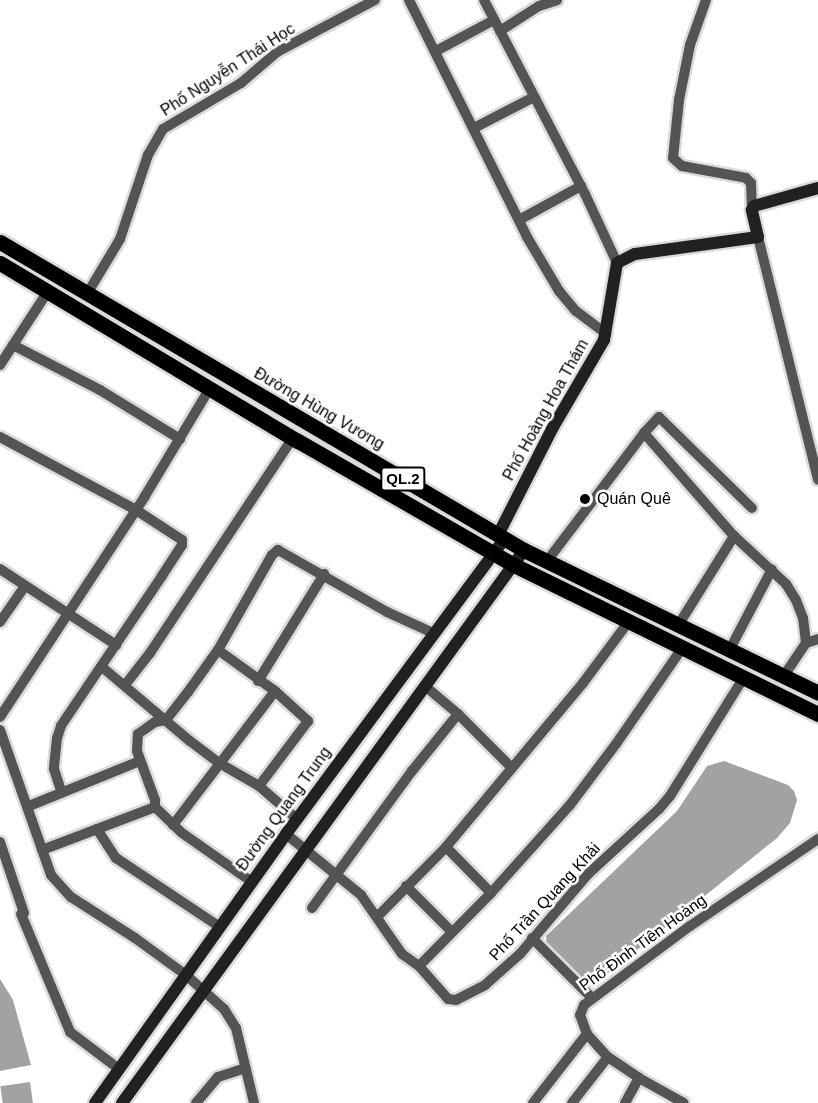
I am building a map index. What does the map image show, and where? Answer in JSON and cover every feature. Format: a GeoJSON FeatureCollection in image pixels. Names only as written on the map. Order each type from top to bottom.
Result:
{"type":"FeatureCollection","features":[{"type":"Feature","properties":{"kind":"main road"},"geometry":{"type":"LineString","coordinates":[[617,263],[635,254],[758,237],[752,210],[757,204],[818,188]]}},
{"type":"Feature","properties":{"kind":"main road","name":"Đường Hùng Vương"},"geometry":{"type":"LineString","coordinates":[[0,242],[524,550],[818,693]]}},
{"type":"Feature","properties":{"kind":"main road","name":"QL.2"},"geometry":{"type":"LineString","coordinates":[[0,263],[293,438],[494,554],[818,714]]}},
{"type":"Feature","properties":{"kind":"main road","name":"Phố Hoàng Hoa Thám"},"geometry":{"type":"LineString","coordinates":[[501,537],[552,429],[606,334],[617,263]]}},
{"type":"Feature","properties":{"kind":"main road"},"geometry":{"type":"LineString","coordinates":[[130,341],[140,325]]}},
{"type":"Feature","properties":{"kind":"main road","name":"Đường Quang Trung"},"geometry":{"type":"LineString","coordinates":[[95,1103],[286,834],[433,633],[494,554],[501,537]]}},
{"type":"Feature","properties":{"kind":"main road"},"geometry":{"type":"LineString","coordinates":[[122,1103],[524,550]]}},
{"type":"Feature","properties":{"kind":"main road"},"geometry":{"type":"LineString","coordinates":[[499,585],[516,576],[534,575]]}},
{"type":"Feature","properties":{"kind":"street","name":"Phố Nguyễn Thái Học"},"geometry":{"type":"LineString","coordinates":[[87,294],[120,238],[148,155],[163,129],[241,83],[277,52],[375,0]]}},
{"type":"Feature","properties":{"kind":"street"},"geometry":{"type":"LineString","coordinates":[[409,0],[519,220],[566,300],[606,334]]}},
{"type":"Feature","properties":{"kind":"street"},"geometry":{"type":"LineString","coordinates":[[484,0],[581,186],[617,263]]}},
{"type":"Feature","properties":{"kind":"street"},"geometry":{"type":"LineString","coordinates":[[500,31],[539,6],[557,0]]}},
{"type":"Feature","properties":{"kind":"street"},"geometry":{"type":"LineString","coordinates":[[706,0],[690,45],[679,100],[673,158],[682,166],[746,178],[752,183],[752,210]]}},
{"type":"Feature","properties":{"kind":"street"},"geometry":{"type":"LineString","coordinates":[[436,51],[494,20]]}},
{"type":"Feature","properties":{"kind":"street"},"geometry":{"type":"LineString","coordinates":[[474,128],[534,97]]}},
{"type":"Feature","properties":{"kind":"street"},"geometry":{"type":"LineString","coordinates":[[519,220],[581,186]]}},
{"type":"Feature","properties":{"kind":"street"},"geometry":{"type":"LineString","coordinates":[[758,237],[818,480]]}},
{"type":"Feature","properties":{"kind":"street"},"geometry":{"type":"LineString","coordinates":[[0,365],[48,291]]}},
{"type":"Feature","properties":{"kind":"street"},"geometry":{"type":"LineString","coordinates":[[13,345],[100,390],[180,439]]}},
{"type":"Feature","properties":{"kind":"street"},"geometry":{"type":"LineString","coordinates":[[0,717],[69,616],[210,388]]}},
{"type":"Feature","properties":{"kind":"street"},"geometry":{"type":"LineString","coordinates":[[547,561],[658,417],[752,508]]}},
{"type":"Feature","properties":{"kind":"street"},"geometry":{"type":"LineString","coordinates":[[644,433],[734,536],[786,584],[803,618],[806,643]]}},
{"type":"Feature","properties":{"kind":"street"},"geometry":{"type":"LineString","coordinates":[[0,437],[136,510],[181,538],[182,545],[61,726],[57,738],[54,769],[62,793]]}},
{"type":"Feature","properties":{"kind":"street"},"geometry":{"type":"LineString","coordinates":[[125,685],[150,652],[293,438]]}},
{"type":"Feature","properties":{"kind":"street"},"geometry":{"type":"LineString","coordinates":[[680,624],[734,536]]}},
{"type":"Feature","properties":{"kind":"street"},"geometry":{"type":"LineString","coordinates":[[154,807],[155,800],[136,751],[138,734],[155,722],[166,720],[218,650],[272,555],[278,549],[387,612],[433,633]]}},
{"type":"Feature","properties":{"kind":"street"},"geometry":{"type":"LineString","coordinates":[[0,569],[116,645]]}},
{"type":"Feature","properties":{"kind":"street"},"geometry":{"type":"LineString","coordinates":[[730,649],[772,569]]}},
{"type":"Feature","properties":{"kind":"street"},"geometry":{"type":"LineString","coordinates":[[258,681],[324,574]]}},
{"type":"Feature","properties":{"kind":"street"},"geometry":{"type":"LineString","coordinates":[[0,622],[25,586]]}},
{"type":"Feature","properties":{"kind":"street"},"geometry":{"type":"LineString","coordinates":[[378,916],[446,847],[583,684],[628,621]]}},
{"type":"Feature","properties":{"kind":"street"},"geometry":{"type":"LineString","coordinates":[[783,676],[806,643],[818,639]]}},
{"type":"Feature","properties":{"kind":"street"},"geometry":{"type":"LineString","coordinates":[[419,966],[491,893],[570,805],[616,744],[683,647]]}},
{"type":"Feature","properties":{"kind":"street"},"geometry":{"type":"LineString","coordinates":[[218,650],[275,692],[308,721],[259,786]]}},
{"type":"Feature","properties":{"kind":"street"},"geometry":{"type":"LineString","coordinates":[[102,667],[219,763],[259,786],[297,819]]}},
{"type":"Feature","properties":{"kind":"street","name":"Phố Trần Quang Khải"},"geometry":{"type":"LineString","coordinates":[[286,834],[361,895],[378,916],[402,954],[419,966],[448,999],[456,999],[484,985],[520,954],[588,874],[670,796],[744,677]]}},
{"type":"Feature","properties":{"kind":"street"},"geometry":{"type":"LineString","coordinates":[[425,686],[458,714],[512,768]]}},
{"type":"Feature","properties":{"kind":"street"},"geometry":{"type":"LineString","coordinates":[[173,825],[275,692]]}},
{"type":"Feature","properties":{"kind":"street"},"geometry":{"type":"LineString","coordinates":[[312,908],[338,876],[412,771],[458,714]]}},
{"type":"Feature","properties":{"kind":"street"},"geometry":{"type":"LineString","coordinates":[[0,730],[29,806],[51,875],[71,897],[135,938],[186,975],[224,1009],[236,1029],[254,1103]]}},
{"type":"Feature","properties":{"kind":"street"},"geometry":{"type":"LineString","coordinates":[[29,806],[140,761]]}},
{"type":"Feature","properties":{"kind":"street"},"geometry":{"type":"LineString","coordinates":[[154,807],[173,825],[252,882]]}},
{"type":"Feature","properties":{"kind":"street"},"geometry":{"type":"LineString","coordinates":[[42,850],[154,807]]}},
{"type":"Feature","properties":{"kind":"street"},"geometry":{"type":"LineString","coordinates":[[97,829],[116,858],[220,927]]}},
{"type":"Feature","properties":{"kind":"street","name":"Phố Đinh Tiên Hoàng"},"geometry":{"type":"LineString","coordinates":[[586,1035],[580,1015],[584,1005],[592,998],[690,926],[818,839]]}},
{"type":"Feature","properties":{"kind":"street"},"geometry":{"type":"LineString","coordinates":[[0,842],[22,914],[70,1032],[119,1069]]}},
{"type":"Feature","properties":{"kind":"street"},"geometry":{"type":"LineString","coordinates":[[446,847],[491,893]]}},
{"type":"Feature","properties":{"kind":"street"},"geometry":{"type":"LineString","coordinates":[[406,886],[452,932]]}},
{"type":"Feature","properties":{"kind":"street"},"geometry":{"type":"LineString","coordinates":[[532,938],[592,998]]}},
{"type":"Feature","properties":{"kind":"street"},"geometry":{"type":"LineString","coordinates":[[533,1103],[586,1035],[608,1057],[639,1078],[684,1103]]}},
{"type":"Feature","properties":{"kind":"street"},"geometry":{"type":"LineString","coordinates":[[572,1103],[608,1057]]}},
{"type":"Feature","properties":{"kind":"street"},"geometry":{"type":"LineString","coordinates":[[196,1103],[218,1077],[246,1068]]}},
{"type":"Feature","properties":{"kind":"street"},"geometry":{"type":"LineString","coordinates":[[625,1103],[639,1078]]}},
{"type":"Feature","properties":{"kind":"shaded area"},"geometry":{"type":"Polygon","coordinates":[[[724,761],[788,785],[794,791],[797,800],[790,823],[777,838],[602,978],[583,983],[547,947],[546,936],[677,811],[707,766],[724,761]]]}},
{"type":"Feature","properties":{"kind":"shaded area"},"geometry":{"type":"Polygon","coordinates":[[[0,979],[13,1000],[31,1065],[0,1071],[0,979]]]}},
{"type":"Feature","properties":{"kind":"shaded area"},"geometry":{"type":"Polygon","coordinates":[[[30,1082],[33,1103],[3,1103],[0,1086],[30,1082]]]}},
{"type":"Feature","properties":{"kind":"place","name":"Quán Quê"},"geometry":{"type":"Point","coordinates":[585,499]}}]}
